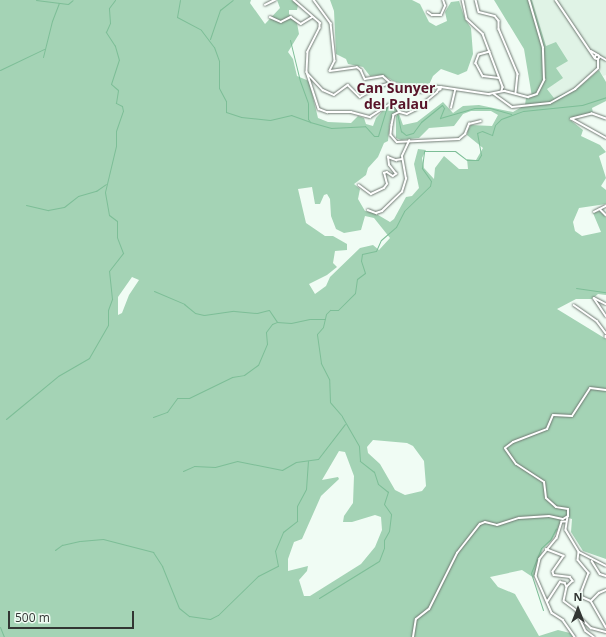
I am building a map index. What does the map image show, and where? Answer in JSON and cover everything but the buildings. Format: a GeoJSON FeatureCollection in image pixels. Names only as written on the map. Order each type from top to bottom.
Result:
{"type":"FeatureCollection","features":[{"type":"Feature","properties":{"kind":"street"},"geometry":{"type":"LineString","coordinates":[[265,6],[274,0]]}},
{"type":"Feature","properties":{"kind":"street"},"geometry":{"type":"LineString","coordinates":[[294,0],[312,17],[320,21],[321,26],[308,52],[308,74],[316,103],[323,111],[351,112],[374,117],[388,103],[393,102],[400,112]]}},
{"type":"Feature","properties":{"kind":"street"},"geometry":{"type":"LineString","coordinates":[[314,0],[331,23],[335,61],[330,71],[357,67],[361,70],[364,79],[383,76],[391,83],[422,92],[436,87],[440,89],[445,88],[494,94],[502,91],[531,96],[539,91],[543,83],[544,54],[541,36],[529,0]]}},
{"type":"Feature","properties":{"kind":"street"},"geometry":{"type":"LineString","coordinates":[[428,12],[441,15],[445,6],[443,0]]}},
{"type":"Feature","properties":{"kind":"street"},"geometry":{"type":"LineString","coordinates":[[463,0],[467,19],[483,34],[500,78],[502,91]]}},
{"type":"Feature","properties":{"kind":"street"},"geometry":{"type":"LineString","coordinates":[[476,0],[479,12],[495,16],[499,21],[499,30],[518,74],[516,93]]}},
{"type":"Feature","properties":{"kind":"street"},"geometry":{"type":"LineString","coordinates":[[556,0],[588,49],[598,57],[605,59]]}},
{"type":"Feature","properties":{"kind":"street"},"geometry":{"type":"LineString","coordinates":[[270,17],[281,22],[291,17],[302,24],[312,17]]}},
{"type":"Feature","properties":{"kind":"street"},"geometry":{"type":"LineString","coordinates":[[490,52],[479,55],[476,63],[483,76],[500,78]]}},
{"type":"Feature","properties":{"kind":"street"},"geometry":{"type":"LineString","coordinates":[[494,94],[512,107],[535,106],[558,99],[575,89],[598,68],[598,57]]}},
{"type":"Feature","properties":{"kind":"street"},"geometry":{"type":"LineString","coordinates":[[308,74],[323,90],[334,95],[348,85],[360,97],[379,86],[391,83]]}},
{"type":"Feature","properties":{"kind":"street"},"geometry":{"type":"LineString","coordinates":[[440,89],[411,113],[400,112],[394,115],[391,136],[397,142],[459,139],[465,134],[469,124],[481,121]]}},
{"type":"Feature","properties":{"kind":"street"},"geometry":{"type":"LineString","coordinates":[[451,108],[455,90]]}},
{"type":"Feature","properties":{"kind":"street"},"geometry":{"type":"LineString","coordinates":[[605,137],[584,128],[572,118],[592,114],[606,119]]}},
{"type":"Feature","properties":{"kind":"street"},"geometry":{"type":"LineString","coordinates":[[368,210],[376,213],[382,211],[402,192],[406,179],[402,159],[409,141]]}},
{"type":"Feature","properties":{"kind":"street"},"geometry":{"type":"LineString","coordinates":[[359,185],[371,194],[384,188],[386,184],[384,173],[387,172],[393,176],[396,174],[389,166],[388,157],[402,159]]}},
{"type":"Feature","properties":{"kind":"street"},"geometry":{"type":"LineString","coordinates":[[594,212],[606,206]]}},
{"type":"Feature","properties":{"kind":"street"},"geometry":{"type":"LineString","coordinates":[[600,209],[606,215]]}},
{"type":"Feature","properties":{"kind":"street"},"geometry":{"type":"LineString","coordinates":[[606,304],[594,298],[606,316]]}},
{"type":"Feature","properties":{"kind":"street"},"geometry":{"type":"LineString","coordinates":[[574,305],[597,321],[606,334]]}},
{"type":"Feature","properties":{"kind":"street"},"geometry":{"type":"LineString","coordinates":[[575,637],[563,620],[552,614],[536,576],[539,560],[546,549],[557,538],[564,521],[569,515],[568,509],[556,507],[548,501],[544,482],[516,464],[505,448],[513,442],[547,429],[553,414],[572,416],[590,388],[606,390]]}},
{"type":"Feature","properties":{"kind":"street"},"geometry":{"type":"LineString","coordinates":[[413,637],[416,619],[429,609],[457,553],[480,524],[485,522],[499,525],[519,518],[560,518],[564,521],[566,531],[578,552],[591,560],[606,566]]}},
{"type":"Feature","properties":{"kind":"street"},"geometry":{"type":"LineString","coordinates":[[546,549],[564,556],[553,572],[556,576],[572,578],[572,585],[567,587]]}},
{"type":"Feature","properties":{"kind":"street"},"geometry":{"type":"LineString","coordinates":[[578,552],[578,560],[589,573],[582,597],[591,601],[606,627]]}},
{"type":"Feature","properties":{"kind":"street"},"geometry":{"type":"LineString","coordinates":[[591,560],[600,574],[606,576]]}},
{"type":"Feature","properties":{"kind":"street"},"geometry":{"type":"LineString","coordinates":[[547,602],[560,582],[565,583],[567,587]]}},
{"type":"Feature","properties":{"kind":"street"},"geometry":{"type":"LineString","coordinates":[[567,587],[564,601],[575,609],[591,628],[606,632]]}},
{"type":"Feature","properties":{"kind":"street"},"geometry":{"type":"LineString","coordinates":[[591,601],[599,592],[606,590]]}},
{"type":"Feature","properties":{"kind":"street"},"geometry":{"type":"LineString","coordinates":[[582,619],[586,631],[594,637]]}},
{"type":"Feature","properties":{"kind":"shaded area"},"geometry":{"type":"Polygon","coordinates":[[[532,0],[606,0],[606,75],[603,76],[599,70],[579,87],[554,98],[547,89],[556,68],[567,60],[546,46],[532,0]]]}},
{"type":"Feature","properties":{"kind":"green space"},"geometry":{"type":"Polygon","coordinates":[[[0,0],[251,0],[250,3],[265,24],[280,8],[277,0],[292,0],[298,5],[297,10],[289,10],[289,14],[297,23],[299,34],[288,52],[293,59],[297,76],[309,81],[318,118],[328,122],[351,123],[358,116],[364,118],[366,124],[373,126],[376,118],[388,105],[397,106],[398,111],[390,121],[388,141],[384,143],[378,157],[368,168],[366,175],[354,184],[360,189],[358,199],[365,211],[373,212],[390,222],[394,219],[406,197],[412,196],[419,188],[414,164],[418,149],[426,150],[422,158],[424,168],[434,179],[435,168],[444,156],[459,169],[468,169],[467,159],[476,160],[483,148],[467,135],[468,130],[471,125],[492,126],[498,115],[491,111],[471,111],[463,114],[454,126],[429,128],[419,138],[401,140],[396,138],[396,116],[399,114],[403,125],[417,122],[443,102],[453,113],[463,106],[479,105],[513,112],[525,105],[526,98],[532,97],[524,49],[494,0],[532,0],[546,46],[556,42],[568,61],[556,68],[563,78],[547,89],[554,98],[579,87],[599,70],[606,82],[606,101],[592,108],[593,113],[569,119],[583,130],[581,136],[600,145],[606,152],[599,156],[606,178],[601,186],[606,190],[606,204],[579,208],[573,222],[575,231],[582,236],[601,232],[593,213],[600,211],[606,217],[606,295],[598,294],[592,299],[576,299],[557,309],[606,339],[606,559],[583,551],[571,532],[572,519],[565,517],[552,540],[543,549],[534,578],[522,570],[490,577],[498,587],[515,594],[539,636],[558,630],[570,633],[573,637],[0,637],[0,0]],[[312,187],[298,189],[306,223],[325,236],[333,236],[347,244],[347,250],[335,251],[333,263],[337,267],[327,275],[309,284],[315,294],[326,286],[330,277],[360,248],[373,245],[379,250],[390,238],[374,218],[365,216],[361,230],[344,233],[336,229],[331,216],[330,199],[327,194],[324,195],[320,204],[315,204],[312,187]],[[132,277],[118,297],[118,315],[122,313],[129,295],[139,280],[132,277]],[[373,440],[367,447],[368,453],[380,464],[395,490],[405,495],[422,491],[426,486],[424,461],[413,446],[407,443],[373,440]],[[339,451],[322,480],[338,477],[339,479],[321,496],[302,539],[294,542],[288,559],[288,571],[308,566],[307,571],[299,580],[304,596],[310,596],[361,564],[375,547],[382,530],[381,517],[375,515],[352,522],[343,522],[344,516],[353,503],[354,476],[345,452],[339,451]]]}},
{"type":"Feature","properties":{"kind":"green space"},"geometry":{"type":"Polygon","coordinates":[[[330,0],[412,0],[420,4],[429,22],[436,26],[447,21],[445,12],[451,2],[459,1],[465,19],[471,28],[473,54],[467,71],[458,75],[441,69],[433,76],[428,87],[423,90],[393,81],[383,75],[370,76],[363,67],[348,64],[346,59],[336,54],[334,11],[330,0]]]}},
{"type":"Feature","properties":{"kind":"waterway"},"geometry":{"type":"LineString","coordinates":[[36,0],[68,4],[73,0]]}},
{"type":"Feature","properties":{"kind":"waterway"},"geometry":{"type":"LineString","coordinates":[[6,419],[58,376],[89,358],[108,325],[108,310],[112,299],[109,271],[123,253],[117,237],[117,221],[109,215],[105,192],[116,146],[116,131],[123,111],[122,106],[116,103],[118,90],[111,84],[119,60],[115,46],[106,32],[110,23],[109,8],[115,0]]}},
{"type":"Feature","properties":{"kind":"waterway"},"geometry":{"type":"LineString","coordinates":[[180,0],[177,17],[201,30],[214,47],[219,61],[219,88],[226,101],[226,112],[241,117],[270,120],[291,115],[310,122]]}},
{"type":"Feature","properties":{"kind":"waterway"},"geometry":{"type":"LineString","coordinates":[[210,39],[220,10],[233,0]]}},
{"type":"Feature","properties":{"kind":"waterway"},"geometry":{"type":"LineString","coordinates":[[43,57],[52,21],[59,3]]}},
{"type":"Feature","properties":{"kind":"waterway"},"geometry":{"type":"LineString","coordinates":[[290,40],[300,81],[308,103],[308,119],[310,122],[331,128],[365,126],[374,136],[378,136],[386,109],[390,105],[396,108],[401,131],[406,135],[413,133],[421,122],[442,105],[444,108],[440,118],[474,108],[490,108],[511,114]]}},
{"type":"Feature","properties":{"kind":"waterway"},"geometry":{"type":"LineString","coordinates":[[0,70],[44,49]]}},
{"type":"Feature","properties":{"kind":"waterway"},"geometry":{"type":"LineString","coordinates":[[319,598],[379,561],[384,548],[384,540],[389,531],[391,514],[384,504],[388,492],[378,484],[374,472],[360,461],[359,446],[342,416],[330,402],[329,379],[321,363],[317,334],[323,327],[326,314],[330,310],[338,310],[355,293],[357,279],[365,273],[361,261],[362,254],[376,251],[381,240],[396,227],[404,211],[430,186],[431,181],[422,168],[424,151],[455,151],[467,160],[478,160],[481,155],[477,133],[482,131],[492,135],[495,125],[501,119],[523,111],[582,105],[606,97]]}},
{"type":"Feature","properties":{"kind":"waterway"},"geometry":{"type":"LineString","coordinates":[[26,205],[48,210],[64,207],[78,196],[96,191],[106,184]]}},
{"type":"Feature","properties":{"kind":"waterway"},"geometry":{"type":"LineString","coordinates":[[576,288],[606,292]]}},
{"type":"Feature","properties":{"kind":"waterway"},"geometry":{"type":"LineString","coordinates":[[154,291],[184,304],[195,313],[204,315],[234,311],[257,313],[269,310],[277,322],[291,323],[310,319],[325,319]]}},
{"type":"Feature","properties":{"kind":"waterway"},"geometry":{"type":"LineString","coordinates":[[153,417],[167,412],[177,398],[189,398],[232,377],[244,375],[258,365],[267,344],[266,332],[272,324],[277,322]]}},
{"type":"Feature","properties":{"kind":"waterway"},"geometry":{"type":"LineString","coordinates":[[183,471],[194,466],[215,467],[237,461],[282,470],[296,462],[318,459],[345,424]]}},
{"type":"Feature","properties":{"kind":"waterway"},"geometry":{"type":"LineString","coordinates":[[55,550],[62,545],[80,541],[103,539],[153,552],[162,566],[179,608],[189,616],[210,619],[218,615],[258,576],[278,566],[275,551],[283,532],[297,521],[297,506],[306,489],[308,461]]}},
{"type":"Feature","properties":{"kind":"waterway"},"geometry":{"type":"LineString","coordinates":[[543,610],[531,573],[541,548],[550,540],[556,528]]}},
{"type":"Feature","properties":{"kind":"waterway"},"geometry":{"type":"LineString","coordinates":[[0,627],[4,637]]}},
{"type":"Feature","properties":{"kind":"district","name":"Can Sunyer del Palau"},"geometry":{"type":"Point","coordinates":[396,96]}}]}
